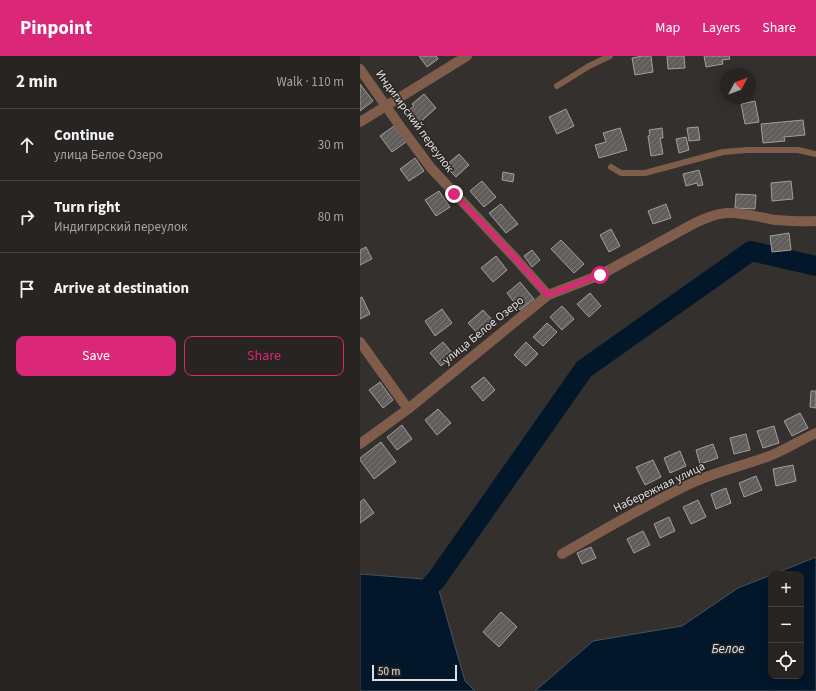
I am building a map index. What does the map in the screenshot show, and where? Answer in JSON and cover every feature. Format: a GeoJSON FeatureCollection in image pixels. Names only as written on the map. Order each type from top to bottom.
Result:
{"type":"FeatureCollection","features":[{"type":"Feature","properties":{"kind":"street"},"geometry":{"type":"LineString","coordinates":[[360,122],[453,60],[467,56]]}},
{"type":"Feature","properties":{"kind":"street","name":"Индигирский переулок"},"geometry":{"type":"LineString","coordinates":[[360,68],[431,168],[548,295]]}},
{"type":"Feature","properties":{"kind":"street","name":"улица Белое Озеро"},"geometry":{"type":"LineString","coordinates":[[360,444],[408,408],[548,295],[600,275],[646,248],[708,217],[725,213],[742,214],[777,220],[803,222],[816,221]]}},
{"type":"Feature","properties":{"kind":"street"},"geometry":{"type":"LineString","coordinates":[[360,342],[408,408]]}},
{"type":"Feature","properties":{"kind":"street","name":"Набережная улица"},"geometry":{"type":"LineString","coordinates":[[562,554],[624,518],[695,482],[765,458],[789,448],[816,433]]}},
{"type":"Feature","properties":{"kind":"lane"},"geometry":{"type":"LineString","coordinates":[[557,86],[589,66],[610,56]]}},
{"type":"Feature","properties":{"kind":"lane"},"geometry":{"type":"LineString","coordinates":[[610,167],[621,173],[645,173],[723,152],[747,150],[798,150],[816,154]]}},
{"type":"Feature","properties":{"kind":"water","name":"Белое"},"geometry":{"type":"Polygon","coordinates":[[[816,557],[816,691],[535,691],[593,641],[682,626],[738,588],[768,576],[768,679],[804,679],[804,571],[781,571],[816,557]]]}},
{"type":"Feature","properties":{"kind":"water"},"geometry":{"type":"Polygon","coordinates":[[[360,574],[436,580],[465,681],[475,691],[360,691],[360,574]]]}},
{"type":"Feature","properties":{"kind":"building"},"geometry":{"type":"Polygon","coordinates":[[[419,56],[436,56],[438,59],[427,67],[419,56]]]}},
{"type":"Feature","properties":{"kind":"building"},"geometry":{"type":"Polygon","coordinates":[[[651,56],[653,72],[635,75],[632,58],[651,56]]]}},
{"type":"Feature","properties":{"kind":"building"},"geometry":{"type":"Polygon","coordinates":[[[667,56],[684,56],[685,68],[668,69],[667,56]]]}},
{"type":"Feature","properties":{"kind":"building"},"geometry":{"type":"Polygon","coordinates":[[[704,56],[729,56],[730,59],[722,60],[723,64],[706,67],[704,56]]]}},
{"type":"Feature","properties":{"kind":"building"},"geometry":{"type":"Polygon","coordinates":[[[360,84],[373,101],[360,111],[360,84]]]}},
{"type":"Feature","properties":{"kind":"building"},"geometry":{"type":"Polygon","coordinates":[[[424,94],[436,108],[417,125],[409,115],[411,113],[409,110],[414,106],[412,104],[424,94]]]}},
{"type":"Feature","properties":{"kind":"building"},"geometry":{"type":"Polygon","coordinates":[[[741,104],[756,104],[759,122],[745,124],[741,104]]]}},
{"type":"Feature","properties":{"kind":"building"},"geometry":{"type":"Polygon","coordinates":[[[566,109],[574,126],[557,134],[549,117],[566,109]]]}},
{"type":"Feature","properties":{"kind":"building"},"geometry":{"type":"Polygon","coordinates":[[[803,120],[805,135],[784,137],[785,141],[763,143],[761,124],[803,120]]]}},
{"type":"Feature","properties":{"kind":"building"},"geometry":{"type":"Polygon","coordinates":[[[394,126],[406,142],[392,152],[380,136],[394,126]]]}},
{"type":"Feature","properties":{"kind":"building"},"geometry":{"type":"Polygon","coordinates":[[[698,127],[700,140],[689,141],[687,128],[698,127]]]}},
{"type":"Feature","properties":{"kind":"building"},"geometry":{"type":"Polygon","coordinates":[[[620,128],[627,150],[599,158],[595,145],[606,142],[603,133],[620,128]]]}},
{"type":"Feature","properties":{"kind":"building"},"geometry":{"type":"Polygon","coordinates":[[[662,128],[663,138],[660,138],[663,154],[651,156],[648,136],[650,135],[649,130],[662,128]]]}},
{"type":"Feature","properties":{"kind":"building"},"geometry":{"type":"Polygon","coordinates":[[[686,137],[689,150],[679,153],[676,139],[686,137]]]}},
{"type":"Feature","properties":{"kind":"building"},"geometry":{"type":"Polygon","coordinates":[[[459,154],[469,165],[456,177],[445,166],[459,154]]]}},
{"type":"Feature","properties":{"kind":"building"},"geometry":{"type":"Polygon","coordinates":[[[415,158],[424,171],[409,181],[400,169],[415,158]]]}},
{"type":"Feature","properties":{"kind":"building"},"geometry":{"type":"Polygon","coordinates":[[[699,170],[703,185],[698,186],[697,183],[686,186],[683,174],[699,170]]]}},
{"type":"Feature","properties":{"kind":"building"},"geometry":{"type":"Polygon","coordinates":[[[503,172],[514,174],[513,182],[502,180],[503,172]]]}},
{"type":"Feature","properties":{"kind":"building"},"geometry":{"type":"Polygon","coordinates":[[[482,181],[496,197],[484,207],[470,191],[482,181]]]}},
{"type":"Feature","properties":{"kind":"building"},"geometry":{"type":"Polygon","coordinates":[[[791,181],[793,199],[772,201],[771,183],[791,181]]]}},
{"type":"Feature","properties":{"kind":"building"},"geometry":{"type":"Polygon","coordinates":[[[439,191],[450,207],[436,216],[425,200],[439,191]]]}},
{"type":"Feature","properties":{"kind":"building"},"geometry":{"type":"Polygon","coordinates":[[[736,194],[756,195],[755,209],[735,208],[736,194]]]}},
{"type":"Feature","properties":{"kind":"building"},"geometry":{"type":"Polygon","coordinates":[[[501,204],[518,224],[506,233],[489,213],[501,204]]]}},
{"type":"Feature","properties":{"kind":"building"},"geometry":{"type":"Polygon","coordinates":[[[666,204],[671,218],[653,224],[648,211],[666,204]]]}},
{"type":"Feature","properties":{"kind":"building"},"geometry":{"type":"Polygon","coordinates":[[[611,229],[620,246],[609,252],[600,235],[611,229]]]}},
{"type":"Feature","properties":{"kind":"building"},"geometry":{"type":"Polygon","coordinates":[[[789,233],[791,250],[772,252],[770,236],[789,233]]]}},
{"type":"Feature","properties":{"kind":"building"},"geometry":{"type":"Polygon","coordinates":[[[561,240],[584,264],[574,273],[551,249],[561,240]]]}},
{"type":"Feature","properties":{"kind":"building"},"geometry":{"type":"Polygon","coordinates":[[[366,247],[372,259],[360,265],[360,250],[366,247]]]}},
{"type":"Feature","properties":{"kind":"building"},"geometry":{"type":"Polygon","coordinates":[[[532,250],[540,260],[532,267],[524,256],[532,250]]]}},
{"type":"Feature","properties":{"kind":"building"},"geometry":{"type":"Polygon","coordinates":[[[496,256],[507,270],[493,282],[481,268],[496,256]]]}},
{"type":"Feature","properties":{"kind":"building"},"geometry":{"type":"Polygon","coordinates":[[[520,282],[534,299],[520,310],[507,293],[520,282]]]}},
{"type":"Feature","properties":{"kind":"building"},"geometry":{"type":"Polygon","coordinates":[[[590,293],[601,306],[589,317],[577,304],[590,293]]]}},
{"type":"Feature","properties":{"kind":"building"},"geometry":{"type":"Polygon","coordinates":[[[362,297],[370,314],[360,319],[360,298],[362,297]]]}},
{"type":"Feature","properties":{"kind":"building"},"geometry":{"type":"Polygon","coordinates":[[[562,306],[574,319],[562,330],[550,317],[562,306]]]}},
{"type":"Feature","properties":{"kind":"building"},"geometry":{"type":"Polygon","coordinates":[[[442,309],[452,323],[435,336],[425,321],[442,309]]]}},
{"type":"Feature","properties":{"kind":"building"},"geometry":{"type":"Polygon","coordinates":[[[483,310],[495,323],[480,336],[468,323],[483,310]]]}},
{"type":"Feature","properties":{"kind":"building"},"geometry":{"type":"Polygon","coordinates":[[[547,323],[557,332],[543,346],[533,337],[547,323]]]}},
{"type":"Feature","properties":{"kind":"building"},"geometry":{"type":"Polygon","coordinates":[[[443,342],[454,355],[441,366],[430,353],[443,342]]]}},
{"type":"Feature","properties":{"kind":"building"},"geometry":{"type":"Polygon","coordinates":[[[526,342],[538,354],[526,366],[514,355],[526,342]]]}},
{"type":"Feature","properties":{"kind":"building"},"geometry":{"type":"Polygon","coordinates":[[[484,377],[495,390],[483,401],[471,387],[484,377]]]}},
{"type":"Feature","properties":{"kind":"building"},"geometry":{"type":"Polygon","coordinates":[[[380,382],[393,400],[383,408],[369,390],[380,382]]]}},
{"type":"Feature","properties":{"kind":"building"},"geometry":{"type":"Polygon","coordinates":[[[811,391],[816,391],[816,408],[810,407],[811,391]]]}},
{"type":"Feature","properties":{"kind":"building"},"geometry":{"type":"Polygon","coordinates":[[[438,409],[451,423],[437,435],[425,420],[438,409]]]}},
{"type":"Feature","properties":{"kind":"building"},"geometry":{"type":"Polygon","coordinates":[[[800,413],[808,428],[792,436],[784,421],[800,413]]]}},
{"type":"Feature","properties":{"kind":"building"},"geometry":{"type":"Polygon","coordinates":[[[402,425],[412,439],[397,450],[387,437],[402,425]]]}},
{"type":"Feature","properties":{"kind":"building"},"geometry":{"type":"Polygon","coordinates":[[[774,426],[779,443],[763,448],[757,431],[774,426]]]}},
{"type":"Feature","properties":{"kind":"building"},"geometry":{"type":"Polygon","coordinates":[[[746,434],[750,450],[734,454],[730,438],[746,434]]]}},
{"type":"Feature","properties":{"kind":"building"},"geometry":{"type":"Polygon","coordinates":[[[381,442],[396,462],[374,479],[360,458],[381,442]]]}},
{"type":"Feature","properties":{"kind":"building"},"geometry":{"type":"Polygon","coordinates":[[[713,444],[718,458],[700,464],[696,450],[713,444]]]}},
{"type":"Feature","properties":{"kind":"building"},"geometry":{"type":"Polygon","coordinates":[[[680,451],[686,466],[670,473],[664,458],[680,451]]]}},
{"type":"Feature","properties":{"kind":"building"},"geometry":{"type":"Polygon","coordinates":[[[653,460],[661,477],[645,485],[636,467],[653,460]]]}},
{"type":"Feature","properties":{"kind":"building"},"geometry":{"type":"Polygon","coordinates":[[[793,465],[796,481],[776,486],[773,469],[793,465]]]}},
{"type":"Feature","properties":{"kind":"building"},"geometry":{"type":"Polygon","coordinates":[[[756,476],[762,490],[744,497],[739,483],[756,476]]]}},
{"type":"Feature","properties":{"kind":"building"},"geometry":{"type":"Polygon","coordinates":[[[726,488],[731,503],[716,509],[711,494],[726,488]]]}},
{"type":"Feature","properties":{"kind":"building"},"geometry":{"type":"Polygon","coordinates":[[[364,499],[374,513],[360,523],[360,502],[364,499]]]}},
{"type":"Feature","properties":{"kind":"building"},"geometry":{"type":"Polygon","coordinates":[[[698,500],[706,517],[691,524],[683,507],[698,500]]]}},
{"type":"Feature","properties":{"kind":"building"},"geometry":{"type":"Polygon","coordinates":[[[669,517],[675,531],[660,538],[654,524],[669,517]]]}},
{"type":"Feature","properties":{"kind":"building"},"geometry":{"type":"Polygon","coordinates":[[[643,531],[650,545],[634,553],[627,539],[643,531]]]}},
{"type":"Feature","properties":{"kind":"building"},"geometry":{"type":"Polygon","coordinates":[[[591,547],[596,558],[582,564],[577,553],[591,547]]]}},
{"type":"Feature","properties":{"kind":"building"},"geometry":{"type":"Polygon","coordinates":[[[501,612],[517,627],[499,647],[483,632],[501,612]]]}},
{"type":"Feature","properties":{"kind":"waterway"},"geometry":{"type":"LineString","coordinates":[[417,599],[436,580],[584,369],[751,251],[816,266]]}},
{"type":"Feature","properties":{"kind":"route"},"geometry":{"type":"LineString","coordinates":[[454,194],[548,295],[560,289],[600,275]]}}]}
